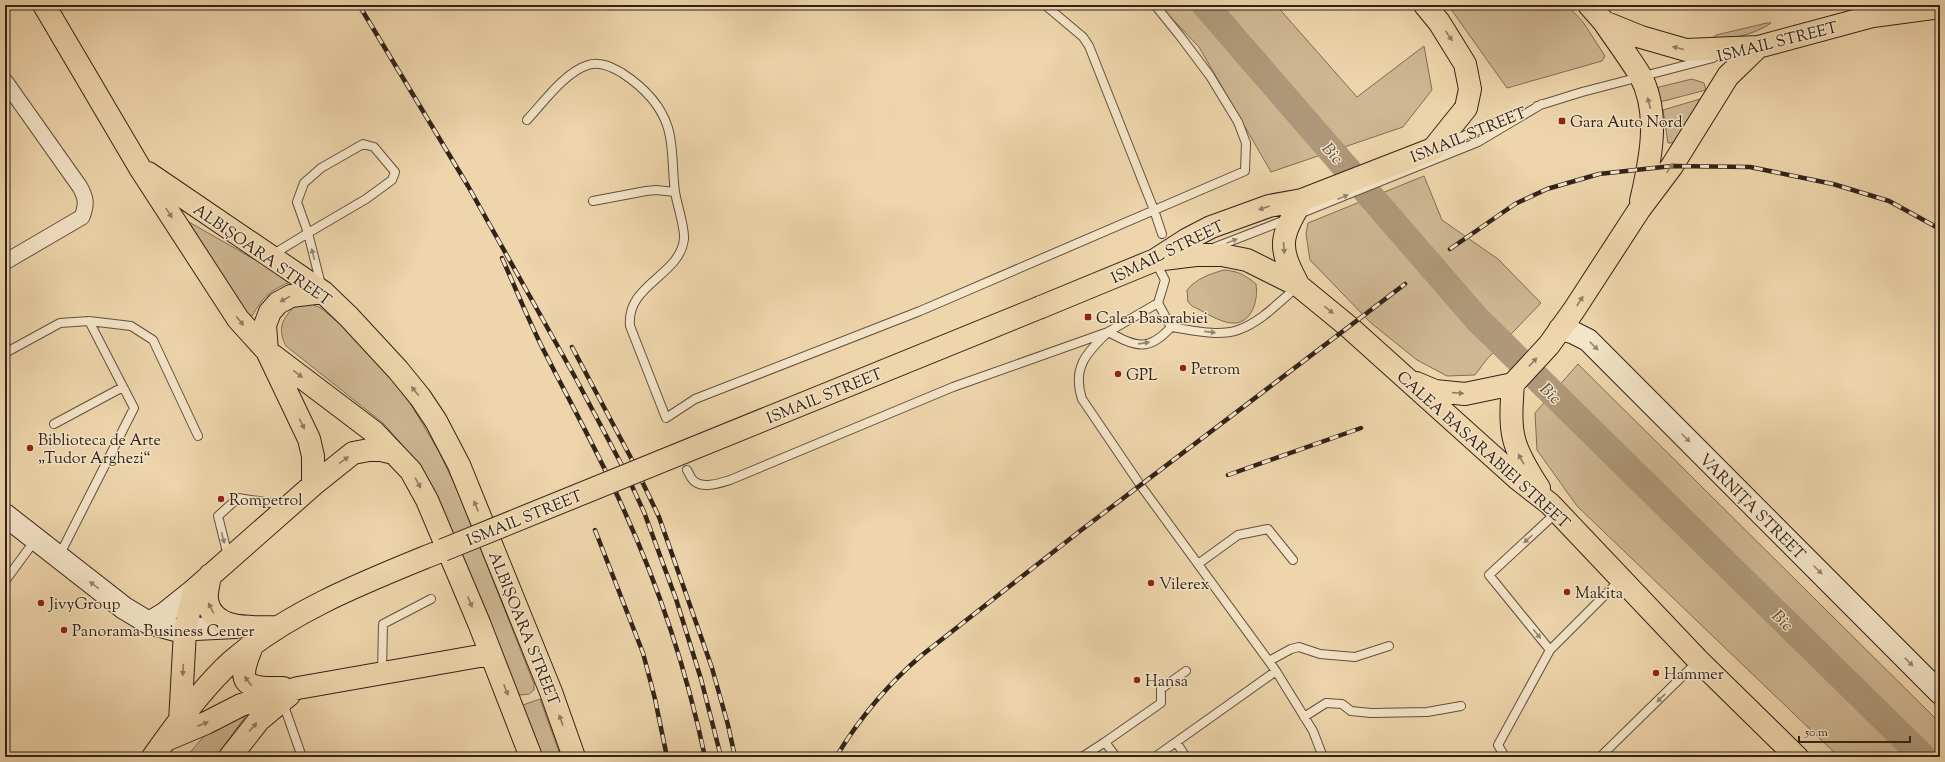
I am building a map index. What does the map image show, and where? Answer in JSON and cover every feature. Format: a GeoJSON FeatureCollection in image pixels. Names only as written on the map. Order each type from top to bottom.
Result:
{"type":"FeatureCollection","features":[{"type":"Feature","properties":{"kind":"main road","name":"ALBIȘOARA STREET"},"geometry":{"type":"LineString","coordinates":[[44,5],[140,168],[238,319],[267,351],[374,432],[411,471],[427,500],[492,654],[531,757]]}},
{"type":"Feature","properties":{"kind":"main road"},"geometry":{"type":"LineString","coordinates":[[1425,5],[1455,45],[1465,64],[1470,89],[1466,108],[1433,149]]}},
{"type":"Feature","properties":{"kind":"main road"},"geometry":{"type":"LineString","coordinates":[[1589,5],[1604,22],[1640,76],[1651,110],[1652,144],[1649,168],[1638,210]]}},
{"type":"Feature","properties":{"kind":"main road","name":"ISMAIL STREET"},"geometry":{"type":"LineString","coordinates":[[1873,16],[1900,5]]}},
{"type":"Feature","properties":{"kind":"main road","name":"ISMAIL STREET"},"geometry":{"type":"LineString","coordinates":[[1758,46],[1873,16],[1940,7]]}},
{"type":"Feature","properties":{"kind":"main road"},"geometry":{"type":"LineString","coordinates":[[1604,22],[1641,37],[1686,50],[1758,46]]}},
{"type":"Feature","properties":{"kind":"main road"},"geometry":{"type":"LineString","coordinates":[[1553,508],[1527,469],[1512,437],[1510,420],[1515,382],[1555,337],[1638,210],[1672,166],[1728,76],[1758,46]]}},
{"type":"Feature","properties":{"kind":"main road","name":"ISMAIL STREET"},"geometry":{"type":"LineString","coordinates":[[159,750],[180,722],[222,672],[253,644],[277,627],[366,581],[1154,260],[1186,240],[1211,228],[1269,206],[1300,209],[1413,163],[1433,149]]}},
{"type":"Feature","properties":{"kind":"main road","name":"ALBIȘOARA STREET"},"geometry":{"type":"LineString","coordinates":[[140,168],[323,292],[349,317],[398,370],[428,409],[449,444],[459,465],[551,692],[574,757]]}},
{"type":"Feature","properties":{"kind":"main road","name":"CALEA BASARABIEI STREET"},"geometry":{"type":"LineString","coordinates":[[1299,286],[1287,264],[1284,251],[1285,233],[1300,209]]}},
{"type":"Feature","properties":{"kind":"main road","name":"CALEA BASARABIEI STREET"},"geometry":{"type":"LineString","coordinates":[[1154,260],[1196,255],[1222,255],[1247,260],[1299,286],[1349,327],[1518,479],[1553,508],[1620,580],[1791,755]]}},
{"type":"Feature","properties":{"kind":"main road"},"geometry":{"type":"LineString","coordinates":[[313,485],[313,456],[309,439],[267,351],[266,325],[270,312],[278,303],[291,296],[323,292]]}},
{"type":"Feature","properties":{"kind":"main road"},"geometry":{"type":"LineString","coordinates":[[1407,380],[1435,391],[1465,394],[1515,382]]}},
{"type":"Feature","properties":{"kind":"main road"},"geometry":{"type":"LineString","coordinates":[[180,722],[185,631],[194,590],[313,485],[353,453],[369,450],[394,452]]}},
{"type":"Feature","properties":{"kind":"main road"},"geometry":{"type":"LineString","coordinates":[[210,575],[207,600],[211,610],[218,618],[236,627],[277,627]]}},
{"type":"Feature","properties":{"kind":"main road"},"geometry":{"type":"LineString","coordinates":[[253,644],[244,666],[243,674],[251,685],[290,694]]}},
{"type":"Feature","properties":{"kind":"main road"},"geometry":{"type":"LineString","coordinates":[[159,750],[241,705],[382,673],[492,654]]}},
{"type":"Feature","properties":{"kind":"main road"},"geometry":{"type":"LineString","coordinates":[[230,757],[259,720],[290,694]]}},
{"type":"Feature","properties":{"kind":"street"},"geometry":{"type":"LineString","coordinates":[[5,81],[85,196],[86,206],[82,217],[5,262]]}},
{"type":"Feature","properties":{"kind":"street","name":"VARNIȚA STREET"},"geometry":{"type":"LineString","coordinates":[[1555,337],[1572,332],[1588,340],[1940,693]]}},
{"type":"Feature","properties":{"kind":"street"},"geometry":{"type":"LineString","coordinates":[[5,515],[124,608],[149,623],[160,628],[185,631],[236,627]]}},
{"type":"Feature","properties":{"kind":"street"},"geometry":{"type":"LineString","coordinates":[[149,623],[164,614],[194,590]]}},
{"type":"Feature","properties":{"kind":"lane"},"geometry":{"type":"LineString","coordinates":[[1045,5],[1083,37],[1089,46],[1154,210],[1162,234]]}},
{"type":"Feature","properties":{"kind":"lane"},"geometry":{"type":"LineString","coordinates":[[527,120],[569,76],[578,69],[596,64],[612,67],[631,79],[647,93],[662,115],[668,129],[675,192],[684,239],[681,251],[675,260],[635,300],[629,319],[630,326],[666,418],[695,399],[920,311],[1245,171],[1247,159],[1246,143],[1238,122],[1218,89],[1180,36],[1154,5]]}},
{"type":"Feature","properties":{"kind":"lane","name":"ISMAIL STREET"},"geometry":{"type":"LineString","coordinates":[[1433,149],[1542,104],[1640,76],[1758,46]]}},
{"type":"Feature","properties":{"kind":"lane","name":"ISMAIL STREET"},"geometry":{"type":"LineString","coordinates":[[1413,163],[1478,142],[1542,104]]}},
{"type":"Feature","properties":{"kind":"lane"},"geometry":{"type":"LineString","coordinates":[[270,256],[308,233],[366,199],[392,180],[395,172],[374,147],[363,144],[321,168],[304,183],[298,202],[308,233],[323,292]]}},
{"type":"Feature","properties":{"kind":"lane"},"geometry":{"type":"LineString","coordinates":[[593,202],[646,191],[656,190],[675,192]]}},
{"type":"Feature","properties":{"kind":"lane","name":"ISMAIL STREET"},"geometry":{"type":"LineString","coordinates":[[1196,255],[1300,209]]}},
{"type":"Feature","properties":{"kind":"lane"},"geometry":{"type":"LineString","coordinates":[[687,470],[694,482],[702,485],[715,485],[953,387],[1108,332],[1158,303],[1165,280],[1154,260]]}},
{"type":"Feature","properties":{"kind":"lane"},"geometry":{"type":"LineString","coordinates":[[1171,327],[1217,333],[1237,330],[1256,321],[1299,286]]}},
{"type":"Feature","properties":{"kind":"lane"},"geometry":{"type":"LineString","coordinates":[[1158,303],[1171,327]]}},
{"type":"Feature","properties":{"kind":"lane"},"geometry":{"type":"LineString","coordinates":[[5,353],[60,323],[89,321],[131,326],[153,340],[198,436]]}},
{"type":"Feature","properties":{"kind":"lane"},"geometry":{"type":"LineString","coordinates":[[59,557],[134,408],[89,321]]}},
{"type":"Feature","properties":{"kind":"lane"},"geometry":{"type":"LineString","coordinates":[[1108,332],[1132,344],[1145,344],[1160,339],[1171,327]]}},
{"type":"Feature","properties":{"kind":"lane"},"geometry":{"type":"LineString","coordinates":[[1108,332],[1084,358],[1078,372],[1078,387],[1082,399],[1136,480],[1276,671],[1313,731],[1323,757]]}},
{"type":"Feature","properties":{"kind":"lane"},"geometry":{"type":"LineString","coordinates":[[54,424],[123,387]]}},
{"type":"Feature","properties":{"kind":"lane"},"geometry":{"type":"LineString","coordinates":[[229,559],[218,516],[238,498],[290,505]]}},
{"type":"Feature","properties":{"kind":"lane"},"geometry":{"type":"LineString","coordinates":[[1550,650],[1488,575],[1553,508]]}},
{"type":"Feature","properties":{"kind":"lane"},"geometry":{"type":"LineString","coordinates":[[1198,564],[1238,535],[1268,529],[1293,560]]}},
{"type":"Feature","properties":{"kind":"lane"},"geometry":{"type":"LineString","coordinates":[[5,581],[36,539]]}},
{"type":"Feature","properties":{"kind":"lane"},"geometry":{"type":"LineString","coordinates":[[1505,757],[1498,745],[1550,650],[1620,580]]}},
{"type":"Feature","properties":{"kind":"lane"},"geometry":{"type":"LineString","coordinates":[[382,673],[383,624],[431,599]]}},
{"type":"Feature","properties":{"kind":"lane"},"geometry":{"type":"LineString","coordinates":[[1269,661],[1291,649],[1300,647],[1320,654],[1355,657],[1389,646]]}},
{"type":"Feature","properties":{"kind":"lane"},"geometry":{"type":"LineString","coordinates":[[1600,757],[1698,660]]}},
{"type":"Feature","properties":{"kind":"lane"},"geometry":{"type":"LineString","coordinates":[[1082,757],[1161,703],[1161,689],[1186,671]]}},
{"type":"Feature","properties":{"kind":"lane"},"geometry":{"type":"LineString","coordinates":[[1155,757],[1276,671]]}},
{"type":"Feature","properties":{"kind":"lane"},"geometry":{"type":"LineString","coordinates":[[290,694],[302,757]]}},
{"type":"Feature","properties":{"kind":"lane"},"geometry":{"type":"LineString","coordinates":[[1304,717],[1326,703],[1342,704],[1351,711],[1371,713],[1427,712],[1461,706]]}},
{"type":"Feature","properties":{"kind":"lane"},"geometry":{"type":"LineString","coordinates":[[1104,742],[1116,757]]}},
{"type":"Feature","properties":{"kind":"lane"},"geometry":{"type":"LineString","coordinates":[[1176,742],[1186,757]]}},
{"type":"Feature","properties":{"kind":"shaded area"},"geometry":{"type":"Polygon","coordinates":[[[1159,5],[1251,5],[1255,9],[1262,5],[1276,5],[1357,97],[1424,46],[1432,90],[1403,127],[1271,172],[1199,47],[1159,5]]]}},
{"type":"Feature","properties":{"kind":"shaded area"},"geometry":{"type":"Polygon","coordinates":[[[1448,5],[1567,5],[1583,22],[1605,56],[1602,61],[1507,88],[1448,5]]]}},
{"type":"Feature","properties":{"kind":"shaded area"},"geometry":{"type":"Polygon","coordinates":[[[1771,23],[1757,31],[1726,39],[1710,40],[1716,35],[1771,23]]]}},
{"type":"Feature","properties":{"kind":"shaded area"},"geometry":{"type":"Polygon","coordinates":[[[1692,79],[1704,83],[1706,90],[1660,102],[1657,90],[1659,87],[1692,79]]]}},
{"type":"Feature","properties":{"kind":"shaded area"},"geometry":{"type":"Polygon","coordinates":[[[1700,99],[1677,140],[1668,143],[1663,110],[1700,99]]]}},
{"type":"Feature","properties":{"kind":"shaded area"},"geometry":{"type":"Polygon","coordinates":[[[1424,176],[1442,220],[1498,259],[1541,303],[1487,359],[1475,375],[1447,376],[1417,360],[1371,323],[1310,260],[1306,234],[1308,223],[1424,176]]]}},
{"type":"Feature","properties":{"kind":"shaded area"},"geometry":{"type":"Polygon","coordinates":[[[189,222],[292,281],[278,287],[268,294],[252,316],[247,314],[189,222]]]}},
{"type":"Feature","properties":{"kind":"shaded area"},"geometry":{"type":"Polygon","coordinates":[[[1224,270],[1241,274],[1256,284],[1257,291],[1254,306],[1247,318],[1241,322],[1234,323],[1222,321],[1192,306],[1188,302],[1187,290],[1195,282],[1224,270]]]}},
{"type":"Feature","properties":{"kind":"shaded area"},"geometry":{"type":"Polygon","coordinates":[[[309,303],[321,308],[355,337],[381,365],[412,406],[438,450],[457,489],[534,684],[534,690],[529,694],[521,695],[515,691],[425,475],[404,447],[383,423],[286,346],[282,334],[282,324],[284,319],[296,305],[309,303]]]}},
{"type":"Feature","properties":{"kind":"shaded area"},"geometry":{"type":"Polygon","coordinates":[[[1578,364],[1940,723],[1940,757],[1839,757],[1577,506],[1537,450],[1535,413],[1578,364]]]}},
{"type":"Feature","properties":{"kind":"shaded area"},"geometry":{"type":"Polygon","coordinates":[[[540,699],[561,757],[543,757],[523,705],[540,699]]]}},
{"type":"Feature","properties":{"kind":"shaded area"},"geometry":{"type":"Polygon","coordinates":[[[247,714],[216,757],[186,757],[207,733],[247,714]]]}},
{"type":"Feature","properties":{"kind":"waterway","name":"Bîc"},"geometry":{"type":"LineString","coordinates":[[1205,5],[1477,319],[1923,757]]}},
{"type":"Feature","properties":{"kind":"railway"},"geometry":{"type":"LineString","coordinates":[[359,5],[468,186],[575,377],[625,471],[644,512],[676,599],[701,679],[721,757]]}},
{"type":"Feature","properties":{"kind":"railway"},"geometry":{"type":"LineString","coordinates":[[1450,249],[1515,204],[1547,189],[1599,174],[1672,166],[1750,167],[1833,184],[1889,201],[1940,229]]}},
{"type":"Feature","properties":{"kind":"railway"},"geometry":{"type":"LineString","coordinates":[[502,258],[538,338],[604,468],[636,538],[671,630],[690,693],[705,757]]}},
{"type":"Feature","properties":{"kind":"railway"},"geometry":{"type":"LineString","coordinates":[[836,757],[864,716],[897,678],[922,655],[1080,531],[1405,284]]}},
{"type":"Feature","properties":{"kind":"railway"},"geometry":{"type":"LineString","coordinates":[[572,347],[631,458],[659,517],[712,668],[728,725],[735,757]]}},
{"type":"Feature","properties":{"kind":"railway"},"geometry":{"type":"LineString","coordinates":[[1228,475],[1361,428]]}},
{"type":"Feature","properties":{"kind":"railway"},"geometry":{"type":"LineString","coordinates":[[595,530],[643,653],[655,699],[667,757]]}},
{"type":"Feature","properties":{"kind":"place","name":"Gara Auto Nord"},"geometry":{"type":"Point","coordinates":[1562,121]}},
{"type":"Feature","properties":{"kind":"place","name":"Calea Basarabiei"},"geometry":{"type":"Point","coordinates":[1088,317]}},
{"type":"Feature","properties":{"kind":"place","name":"Petrom"},"geometry":{"type":"Point","coordinates":[1183,368]}},
{"type":"Feature","properties":{"kind":"place","name":"GPL"},"geometry":{"type":"Point","coordinates":[1118,374]}},
{"type":"Feature","properties":{"kind":"place","name":"Biblioteca de Arte „Tudor Arghezi“"},"geometry":{"type":"Point","coordinates":[30,448]}},
{"type":"Feature","properties":{"kind":"place","name":"Rompetrol"},"geometry":{"type":"Point","coordinates":[221,499]}},
{"type":"Feature","properties":{"kind":"place","name":"Vilerex"},"geometry":{"type":"Point","coordinates":[1151,583]}},
{"type":"Feature","properties":{"kind":"place","name":"Makita"},"geometry":{"type":"Point","coordinates":[1567,592]}},
{"type":"Feature","properties":{"kind":"place","name":"JivyGroup"},"geometry":{"type":"Point","coordinates":[41,603]}},
{"type":"Feature","properties":{"kind":"place","name":"Panorama Business Center"},"geometry":{"type":"Point","coordinates":[64,630]}},
{"type":"Feature","properties":{"kind":"place","name":"Hammer"},"geometry":{"type":"Point","coordinates":[1656,673]}},
{"type":"Feature","properties":{"kind":"place","name":"Hansa"},"geometry":{"type":"Point","coordinates":[1137,680]}}]}
